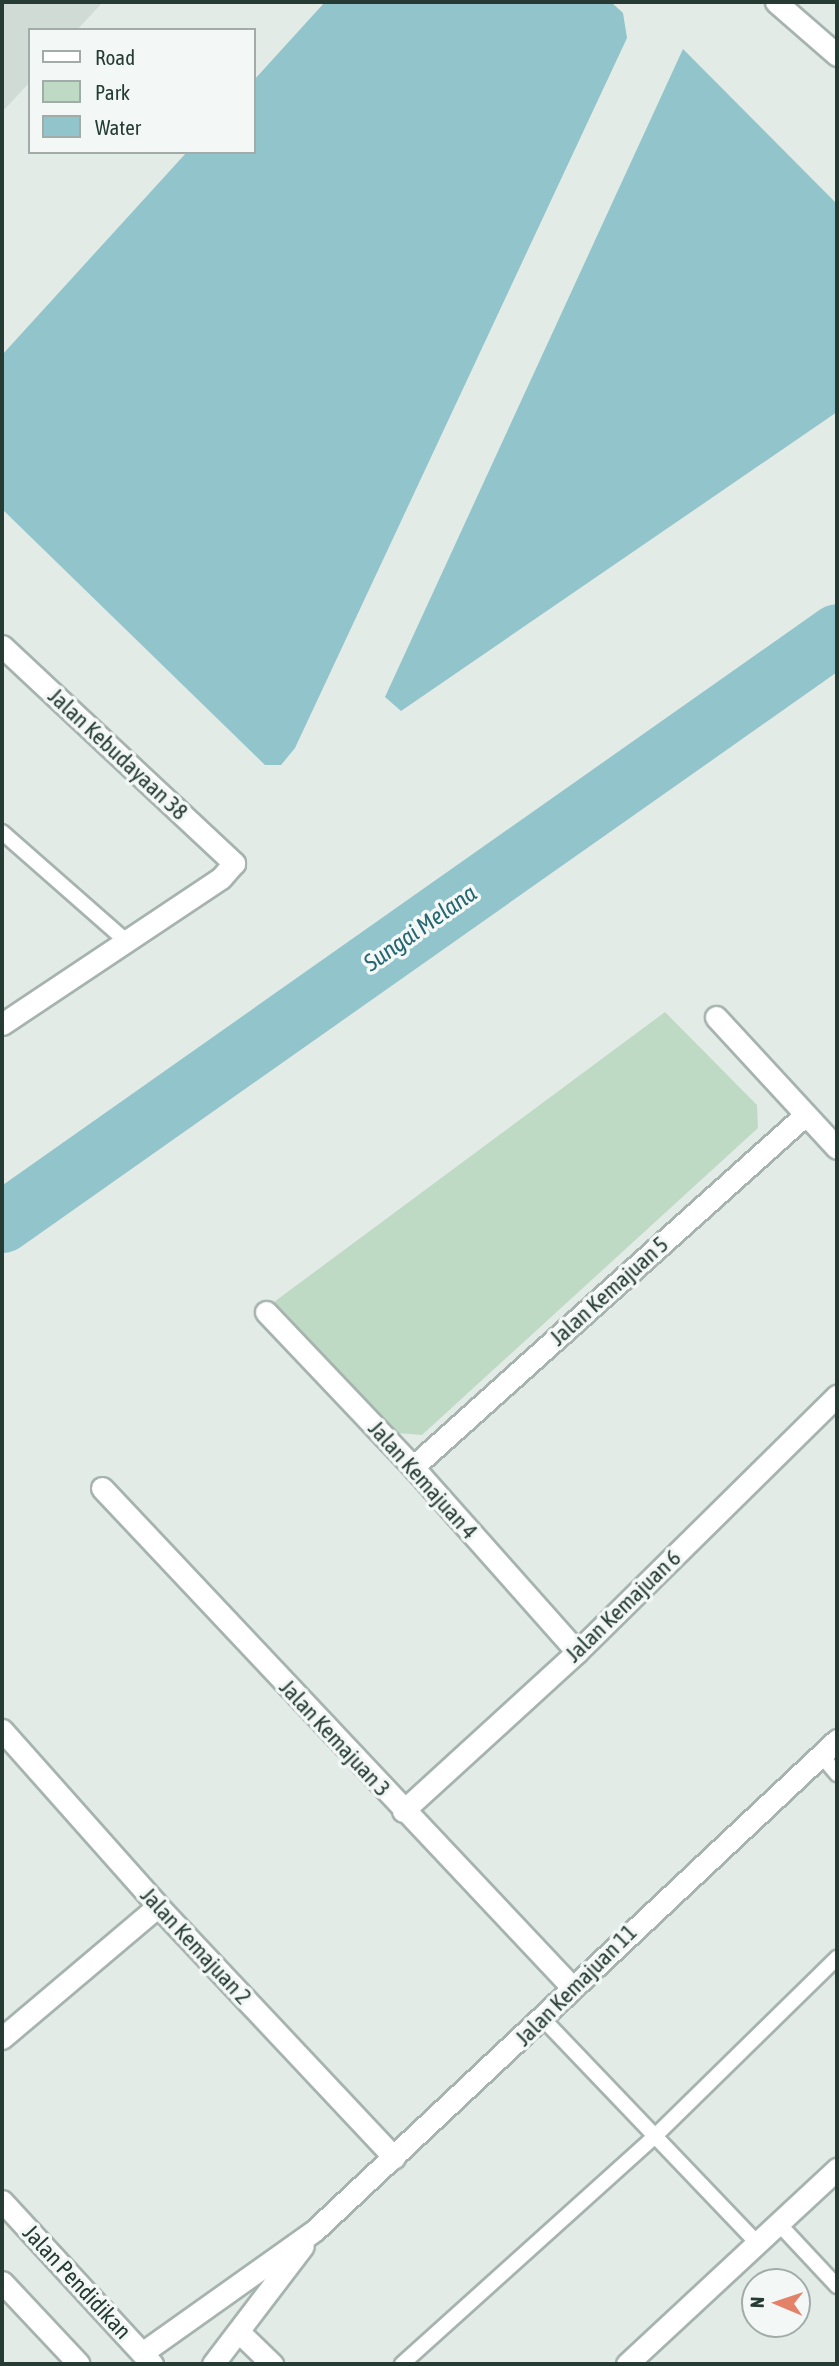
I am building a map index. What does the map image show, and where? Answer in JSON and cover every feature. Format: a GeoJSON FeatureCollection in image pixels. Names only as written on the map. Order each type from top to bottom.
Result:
{"type":"FeatureCollection","features":[{"type":"Feature","properties":{"kind":"street"},"geometry":{"type":"LineString","coordinates":[[776,2],[837,55]]}},
{"type":"Feature","properties":{"kind":"street","name":"Jalan Kebudayaan 38"},"geometry":{"type":"LineString","coordinates":[[2,646],[234,863],[221,878],[125,940]]}},
{"type":"Feature","properties":{"kind":"street"},"geometry":{"type":"LineString","coordinates":[[2,1024],[125,940]]}},
{"type":"Feature","properties":{"kind":"street"},"geometry":{"type":"LineString","coordinates":[[716,1017],[837,1148]]}},
{"type":"Feature","properties":{"kind":"street","name":"Jalan Kemajuan 5"},"geometry":{"type":"LineString","coordinates":[[413,1467],[805,1115]]}},
{"type":"Feature","properties":{"kind":"street","name":"Jalan Kemajuan 4"},"geometry":{"type":"LineString","coordinates":[[266,1312],[413,1467],[577,1652]]}},
{"type":"Feature","properties":{"kind":"street","name":"Jalan Kemajuan 6"},"geometry":{"type":"LineString","coordinates":[[403,1811],[577,1652],[837,1396]]}},
{"type":"Feature","properties":{"kind":"street","name":"Jalan Kemajuan 3"},"geometry":{"type":"LineString","coordinates":[[102,1488],[403,1811],[571,1986]]}},
{"type":"Feature","properties":{"kind":"street","name":"Jalan Kemajuan 2"},"geometry":{"type":"LineString","coordinates":[[2,1730],[158,1906],[394,2157]]}},
{"type":"Feature","properties":{"kind":"street","name":"Jalan Kemajuan 11"},"geometry":{"type":"LineString","coordinates":[[147,2359],[314,2230],[544,2020],[571,1986],[837,1740]]}},
{"type":"Feature","properties":{"kind":"street"},"geometry":{"type":"LineString","coordinates":[[2,2038],[158,1906]]}},
{"type":"Feature","properties":{"kind":"street"},"geometry":{"type":"LineString","coordinates":[[627,2364],[837,2169]]}},
{"type":"Feature","properties":{"kind":"street","name":"Jalan Pendidikan"},"geometry":{"type":"LineString","coordinates":[[2,2200],[147,2359]]}},
{"type":"Feature","properties":{"kind":"street","name":"Jalan Kemajuan 11"},"geometry":{"type":"LineString","coordinates":[[213,2364],[240,2333],[314,2230]]}},
{"type":"Feature","properties":{"kind":"street"},"geometry":{"type":"LineString","coordinates":[[2,2282],[79,2364]]}},
{"type":"Feature","properties":{"kind":"street"},"geometry":{"type":"LineString","coordinates":[[240,2333],[272,2364]]}},
{"type":"Feature","properties":{"kind":"lane"},"geometry":{"type":"LineString","coordinates":[[2,832],[125,940]]}},
{"type":"Feature","properties":{"kind":"lane"},"geometry":{"type":"LineString","coordinates":[[821,1755],[837,1774]]}},
{"type":"Feature","properties":{"kind":"lane"},"geometry":{"type":"LineString","coordinates":[[402,2364],[654,2136],[837,1958]]}},
{"type":"Feature","properties":{"kind":"lane"},"geometry":{"type":"LineString","coordinates":[[544,2020],[758,2244]]}},
{"type":"Feature","properties":{"kind":"lane"},"geometry":{"type":"LineString","coordinates":[[779,2224],[837,2286]]}},
{"type":"Feature","properties":{"kind":"shaded area"},"geometry":{"type":"Polygon","coordinates":[[[2,2],[103,2],[79,28],[28,28],[28,84],[2,112],[2,2]]]}},
{"type":"Feature","properties":{"kind":"green space"},"geometry":{"type":"Polygon","coordinates":[[[665,1012],[757,1105],[758,1128],[422,1435],[397,1433],[274,1302],[665,1012]]]}},
{"type":"Feature","properties":{"kind":"water"},"geometry":{"type":"Polygon","coordinates":[[[325,2],[611,2],[623,13],[627,38],[295,748],[281,765],[265,765],[2,509],[2,355],[185,154],[256,154],[256,78],[325,2]]]}},
{"type":"Feature","properties":{"kind":"water"},"geometry":{"type":"Polygon","coordinates":[[[683,49],[837,204],[837,412],[401,711],[385,697],[683,49]]]}},
{"type":"Feature","properties":{"kind":"waterway","name":"Sungai Melana"},"geometry":{"type":"LineString","coordinates":[[2,1222],[837,634]]}}]}
